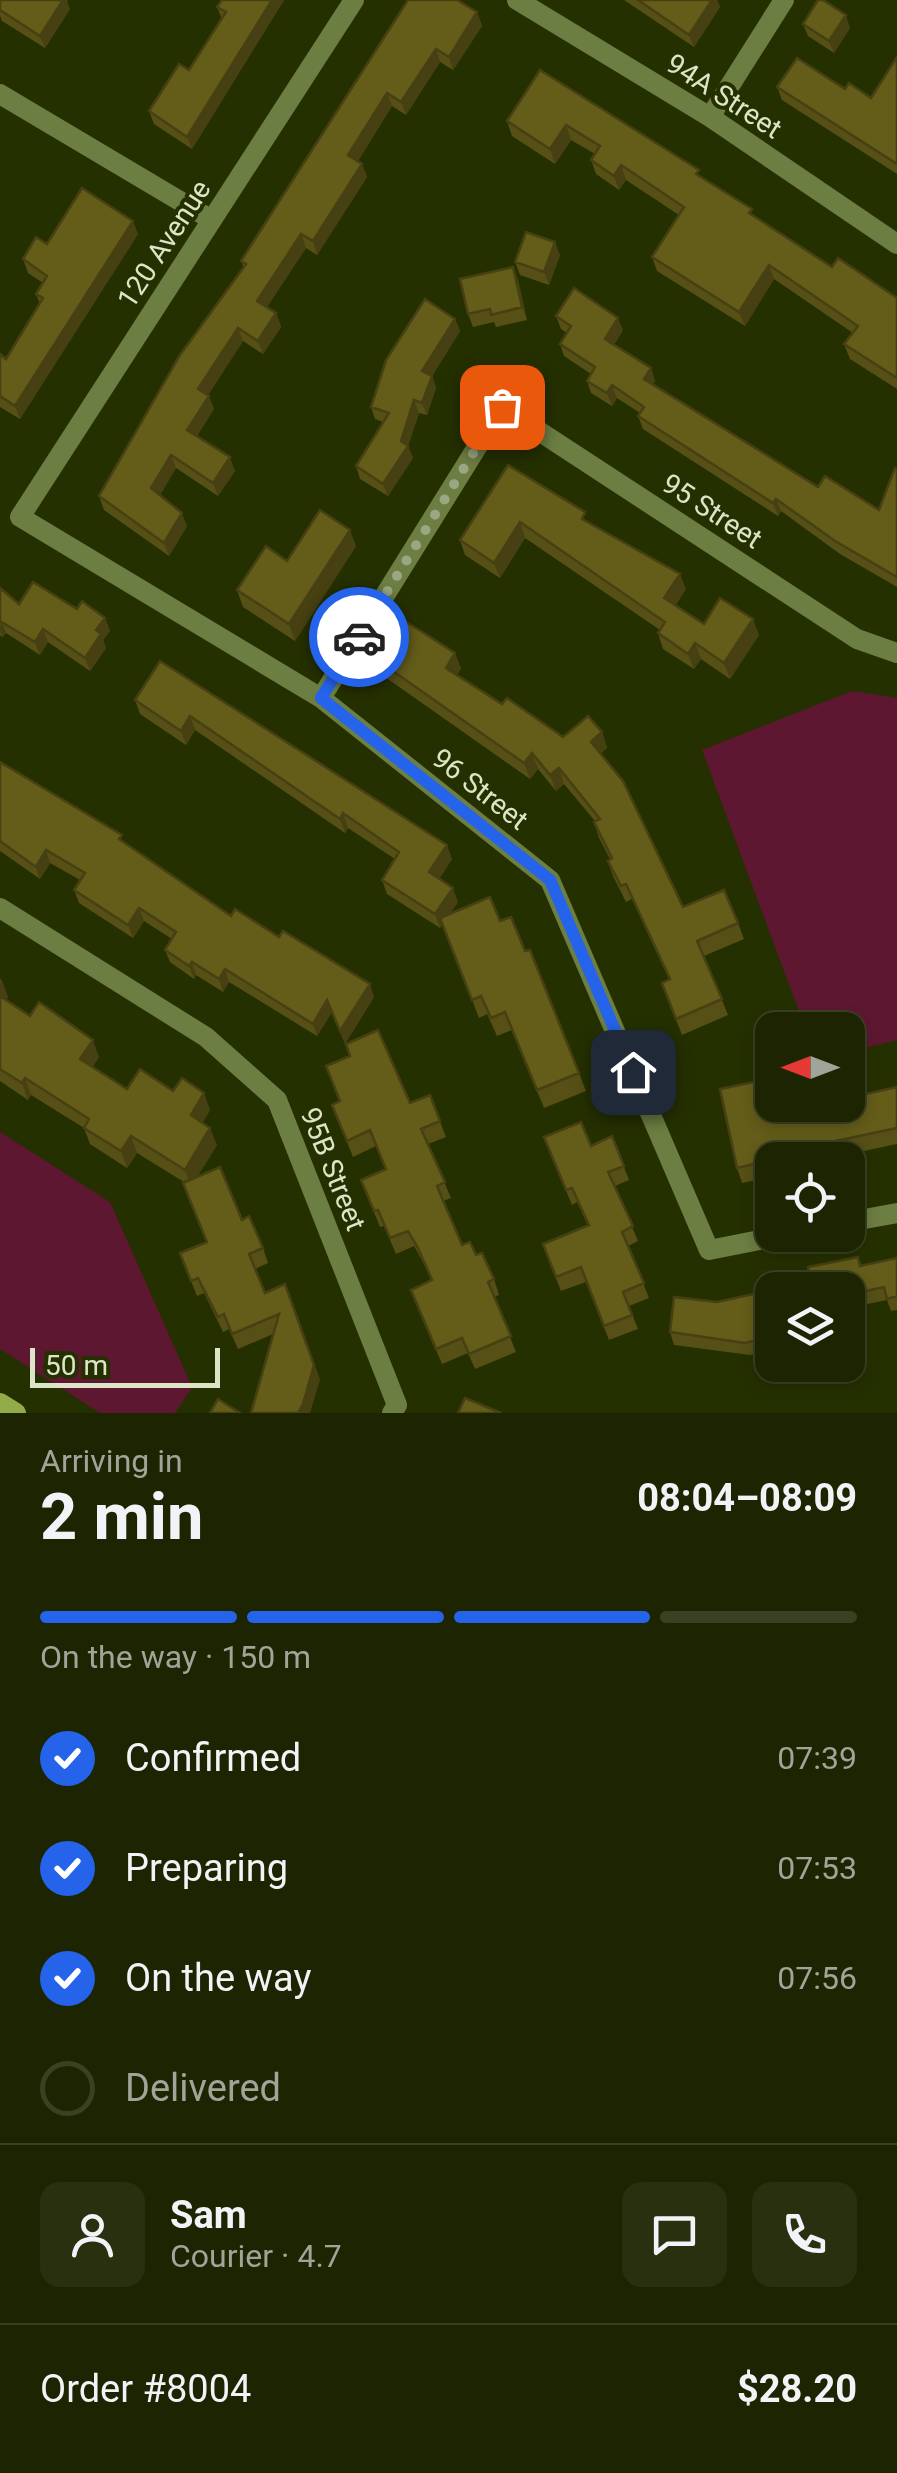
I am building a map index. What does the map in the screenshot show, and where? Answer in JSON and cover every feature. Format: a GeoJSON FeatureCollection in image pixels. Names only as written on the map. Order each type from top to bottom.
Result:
{"type":"FeatureCollection","features":[{"type":"Feature","properties":{"kind":"street","name":"120 Avenue"},"geometry":{"type":"LineString","coordinates":[[20,517],[354,0]]}},
{"type":"Feature","properties":{"kind":"street","name":"94A Street"},"geometry":{"type":"LineString","coordinates":[[517,0],[710,117],[897,244]]}},
{"type":"Feature","properties":{"kind":"street"},"geometry":{"type":"LineString","coordinates":[[710,117],[784,0]]}},
{"type":"Feature","properties":{"kind":"street"},"geometry":{"type":"LineString","coordinates":[[0,94],[212,220]]}},
{"type":"Feature","properties":{"kind":"street","name":"95 Street"},"geometry":{"type":"LineString","coordinates":[[321,698],[502,407],[857,639],[897,653]]}},
{"type":"Feature","properties":{"kind":"street","name":"96 Street"},"geometry":{"type":"LineString","coordinates":[[20,517],[321,698],[550,880],[709,1250],[755,1241]]}},
{"type":"Feature","properties":{"kind":"street","name":"95B Street"},"geometry":{"type":"LineString","coordinates":[[0,908],[206,1038],[276,1100],[394,1409]]}},
{"type":"Feature","properties":{"kind":"street"},"geometry":{"type":"LineString","coordinates":[[865,1219],[897,1213]]}},
{"type":"Feature","properties":{"kind":"street"},"geometry":{"type":"LineString","coordinates":[[0,1403],[16,1413]]}},
{"type":"Feature","properties":{"kind":"shaded area"},"geometry":{"type":"Polygon","coordinates":[[[852,691],[897,698],[897,1040],[865,1048],[865,1012],[799,1012],[702,750],[852,691]]]}},
{"type":"Feature","properties":{"kind":"shaded area"},"geometry":{"type":"Polygon","coordinates":[[[0,1132],[110,1202],[192,1387],[175,1413],[100,1413],[0,1349],[0,1132]]]}},
{"type":"Feature","properties":{"kind":"building"},"geometry":{"type":"Polygon","coordinates":[[[0,0],[63,0],[40,36],[0,10],[0,0]]]}},
{"type":"Feature","properties":{"kind":"building"},"geometry":{"type":"Polygon","coordinates":[[[222,0],[272,0],[187,137],[149,111],[179,64],[189,70],[226,12],[217,7],[222,0]]]}},
{"type":"Feature","properties":{"kind":"building"},"geometry":{"type":"Polygon","coordinates":[[[408,0],[457,0],[477,12],[449,57],[436,49],[401,102],[387,93],[348,155],[362,164],[313,241],[301,234],[257,301],[276,313],[258,341],[238,328],[198,389],[209,396],[187,430],[230,457],[213,483],[171,455],[151,488],[182,513],[164,543],[99,496],[180,355],[246,264],[241,261],[408,0]]]}},
{"type":"Feature","properties":{"kind":"building"},"geometry":{"type":"Polygon","coordinates":[[[638,0],[712,0],[689,35],[638,0]]]}},
{"type":"Feature","properties":{"kind":"building"},"geometry":{"type":"Polygon","coordinates":[[[818,0],[846,15],[829,41],[803,24],[818,0]]]}},
{"type":"Feature","properties":{"kind":"building"},"geometry":{"type":"Polygon","coordinates":[[[897,57],[897,164],[777,87],[797,58],[845,89],[849,83],[871,98],[897,57]]]}},
{"type":"Feature","properties":{"kind":"building"},"geometry":{"type":"Polygon","coordinates":[[[540,70],[699,170],[696,174],[752,209],[749,213],[832,267],[838,258],[897,298],[897,378],[844,344],[858,326],[769,265],[739,312],[652,257],[684,207],[621,165],[614,176],[591,160],[600,146],[566,125],[550,149],[507,121],[540,70]]]}},
{"type":"Feature","properties":{"kind":"building"},"geometry":{"type":"Polygon","coordinates":[[[82,188],[133,221],[15,406],[0,396],[0,354],[6,359],[43,298],[36,294],[47,276],[23,259],[36,237],[47,244],[82,188]]]}},
{"type":"Feature","properties":{"kind":"building"},"geometry":{"type":"Polygon","coordinates":[[[526,232],[555,242],[544,272],[515,262],[526,232]]]}},
{"type":"Feature","properties":{"kind":"building"},"geometry":{"type":"Polygon","coordinates":[[[513,267],[522,307],[491,315],[490,309],[468,314],[460,279],[513,267]]]}},
{"type":"Feature","properties":{"kind":"building"},"geometry":{"type":"Polygon","coordinates":[[[574,288],[618,318],[605,339],[651,368],[644,379],[818,487],[825,476],[879,510],[897,469],[897,577],[638,416],[644,407],[612,385],[607,393],[587,381],[595,367],[560,344],[571,326],[556,316],[574,288]]]}},
{"type":"Feature","properties":{"kind":"building"},"geometry":{"type":"Polygon","coordinates":[[[425,299],[455,319],[422,371],[432,376],[422,403],[414,400],[401,441],[408,446],[383,484],[356,466],[389,413],[371,407],[386,360],[425,299]]]}},
{"type":"Feature","properties":{"kind":"building"},"geometry":{"type":"Polygon","coordinates":[[[508,465],[585,512],[582,519],[680,574],[664,598],[704,624],[720,598],[753,619],[724,663],[695,643],[688,654],[658,633],[665,622],[520,522],[494,563],[460,540],[508,465]]]}},
{"type":"Feature","properties":{"kind":"building"},"geometry":{"type":"Polygon","coordinates":[[[320,510],[350,530],[289,624],[237,590],[266,546],[287,561],[320,510]]]}},
{"type":"Feature","properties":{"kind":"building"},"geometry":{"type":"Polygon","coordinates":[[[33,582],[77,609],[82,601],[105,618],[96,630],[101,634],[85,658],[43,629],[35,642],[0,621],[0,588],[19,604],[33,582]]]}},
{"type":"Feature","properties":{"kind":"building"},"geometry":{"type":"Polygon","coordinates":[[[405,621],[455,653],[446,668],[502,704],[507,698],[563,737],[588,716],[602,732],[591,742],[623,781],[683,907],[724,890],[738,923],[697,941],[722,999],[676,1019],[662,983],[670,979],[626,884],[621,886],[608,861],[612,858],[594,822],[600,819],[559,768],[550,775],[532,753],[524,763],[380,662],[405,621]]]}},
{"type":"Feature","properties":{"kind":"building"},"geometry":{"type":"Polygon","coordinates":[[[160,661],[447,845],[429,872],[453,888],[435,914],[382,880],[399,852],[343,813],[340,819],[190,716],[181,731],[135,700],[160,661]]]}},
{"type":"Feature","properties":{"kind":"building"},"geometry":{"type":"Polygon","coordinates":[[[0,762],[122,835],[119,839],[231,916],[235,909],[279,937],[283,931],[370,984],[340,1031],[327,1000],[313,1024],[225,969],[219,979],[192,962],[189,966],[165,950],[176,932],[139,908],[128,925],[74,890],[85,873],[46,850],[36,867],[0,841],[0,762]]]}},
{"type":"Feature","properties":{"kind":"building"},"geometry":{"type":"Polygon","coordinates":[[[490,897],[500,921],[511,917],[525,951],[530,950],[579,1073],[537,1090],[505,1012],[491,1018],[481,996],[472,1000],[440,918],[490,897]]]}},
{"type":"Feature","properties":{"kind":"building"},"geometry":{"type":"Polygon","coordinates":[[[0,996],[30,1016],[39,1002],[93,1040],[80,1059],[127,1089],[140,1069],[173,1091],[182,1078],[204,1093],[191,1115],[210,1128],[185,1170],[131,1136],[121,1151],[84,1128],[89,1119],[25,1078],[22,1083],[0,1069],[0,996]]]}},
{"type":"Feature","properties":{"kind":"building"},"geometry":{"type":"Polygon","coordinates":[[[378,1030],[410,1103],[430,1095],[440,1121],[421,1129],[445,1182],[437,1186],[462,1245],[470,1242],[476,1255],[482,1253],[494,1279],[488,1282],[511,1336],[469,1354],[462,1338],[436,1349],[411,1290],[432,1280],[418,1248],[408,1231],[390,1238],[361,1180],[386,1169],[370,1130],[347,1141],[332,1105],[340,1101],[326,1066],[350,1056],[346,1044],[378,1030]]]}},
{"type":"Feature","properties":{"kind":"building"},"geometry":{"type":"Polygon","coordinates":[[[754,1082],[755,1122],[865,1122],[865,1094],[897,1087],[897,1128],[831,1142],[755,1142],[755,1164],[737,1168],[720,1089],[754,1082]]]}},
{"type":"Feature","properties":{"kind":"building"},"geometry":{"type":"Polygon","coordinates":[[[581,1122],[591,1146],[612,1136],[624,1166],[608,1172],[633,1226],[622,1232],[644,1283],[623,1292],[632,1315],[604,1326],[581,1267],[556,1277],[543,1244],[589,1225],[572,1188],[566,1190],[544,1137],[581,1122]]]}},
{"type":"Feature","properties":{"kind":"building"},"geometry":{"type":"Polygon","coordinates":[[[220,1167],[242,1220],[249,1216],[263,1248],[249,1254],[265,1293],[285,1284],[314,1365],[298,1413],[251,1413],[279,1314],[232,1334],[224,1314],[218,1317],[198,1278],[191,1281],[180,1253],[207,1242],[183,1183],[220,1167]]]}},
{"type":"Feature","properties":{"kind":"building"},"geometry":{"type":"Polygon","coordinates":[[[858,1257],[860,1266],[897,1258],[897,1296],[887,1299],[884,1287],[865,1291],[865,1272],[809,1272],[808,1267],[858,1257]]]}},
{"type":"Feature","properties":{"kind":"building"},"geometry":{"type":"Polygon","coordinates":[[[755,1294],[755,1340],[745,1343],[670,1332],[674,1297],[717,1302],[755,1294]]]}},
{"type":"Feature","properties":{"kind":"building"},"geometry":{"type":"Polygon","coordinates":[[[465,1398],[501,1413],[458,1413],[465,1398]]]}},
{"type":"Feature","properties":{"kind":"building"},"geometry":{"type":"Polygon","coordinates":[[[218,1399],[240,1413],[210,1413],[218,1399]]]}},
{"type":"Feature","properties":{"kind":"way so far"},"geometry":{"type":"LineString","coordinates":[[359,637],[502,407]]}},
{"type":"Feature","properties":{"kind":"route"},"geometry":{"type":"LineString","coordinates":[[359,637],[321,698],[550,880],[633,1072]]}}]}
